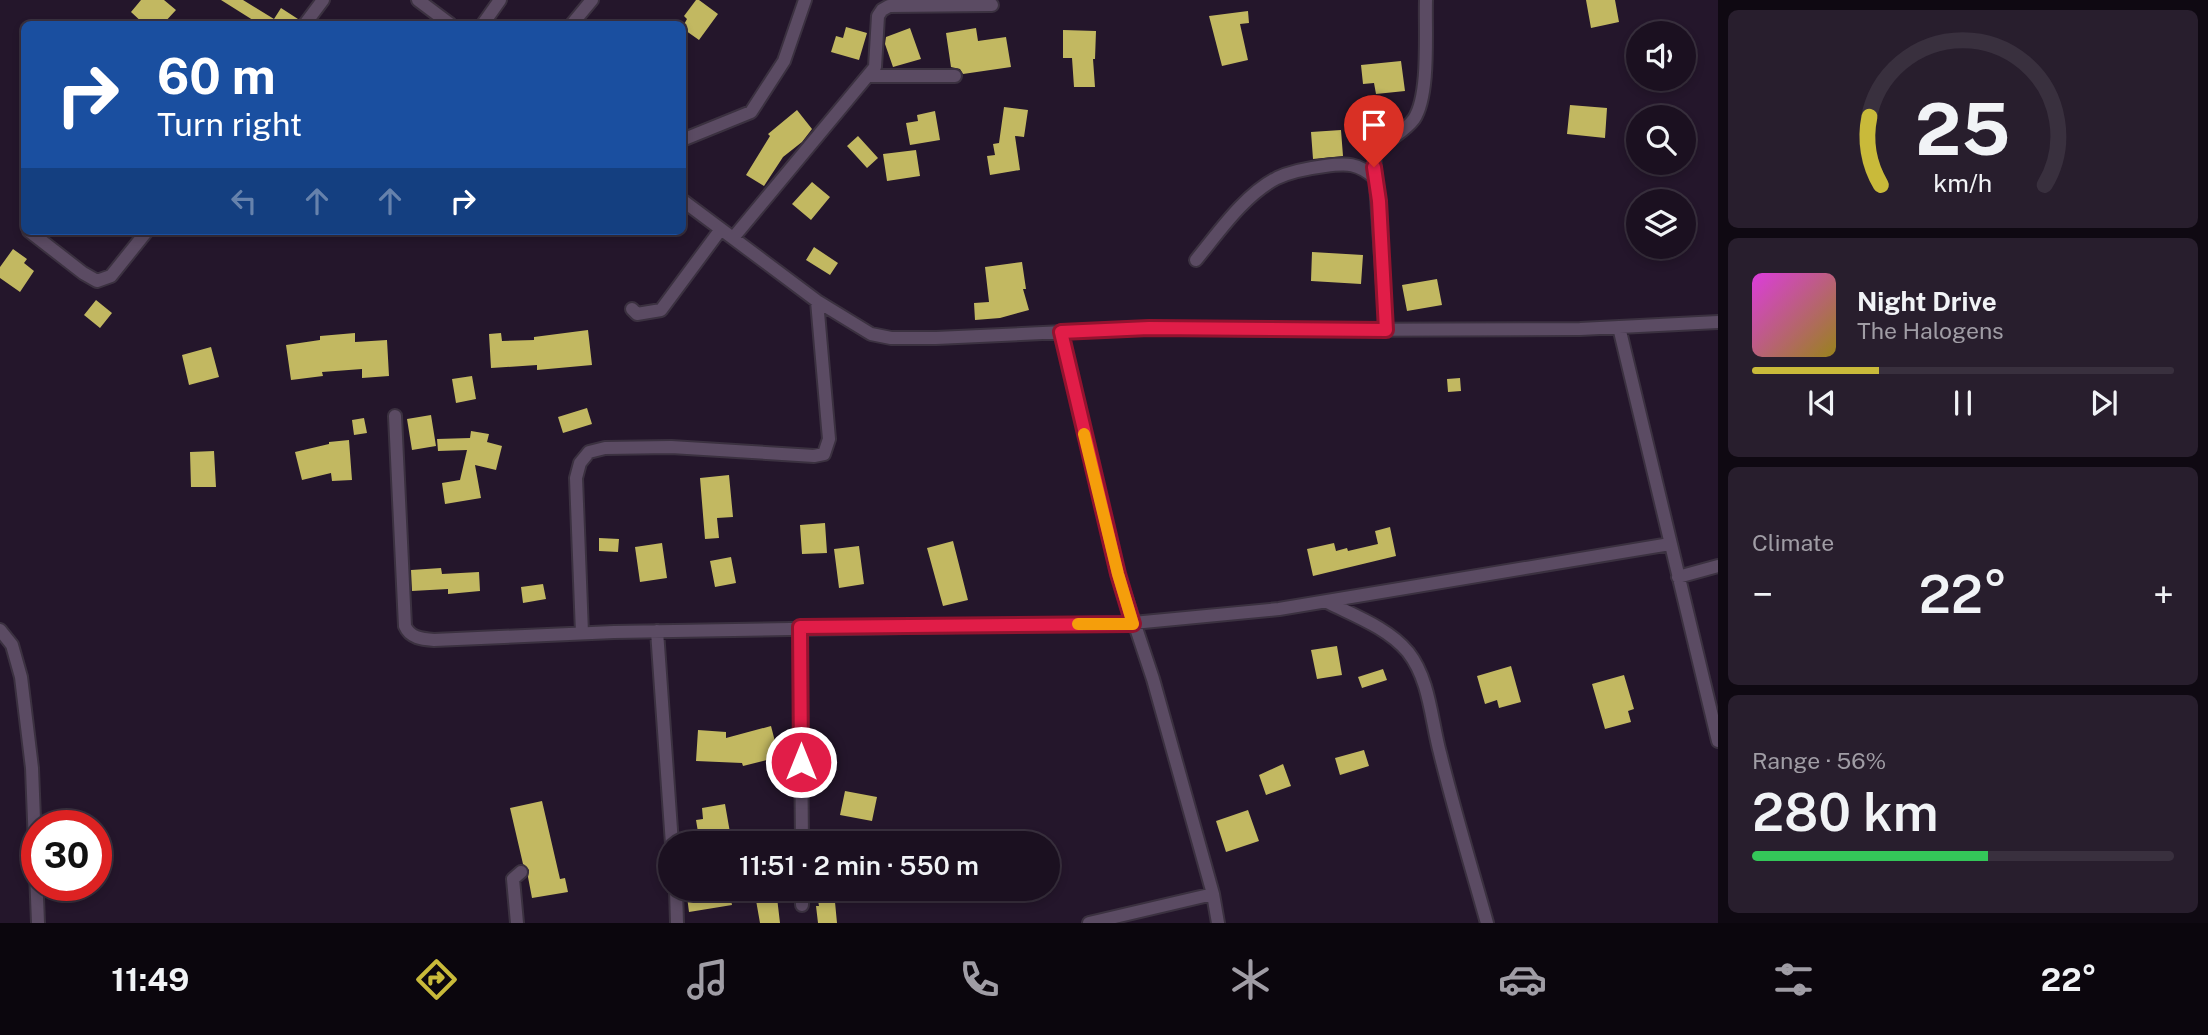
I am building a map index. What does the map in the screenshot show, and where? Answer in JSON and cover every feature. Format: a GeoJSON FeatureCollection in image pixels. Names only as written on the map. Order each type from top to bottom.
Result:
{"type":"FeatureCollection","features":[{"type":"Feature","properties":{"kind":"street"},"geometry":{"type":"LineString","coordinates":[[307,21],[323,0]]}},
{"type":"Feature","properties":{"kind":"street"},"geometry":{"type":"LineString","coordinates":[[418,0],[446,21]]}},
{"type":"Feature","properties":{"kind":"street"},"geometry":{"type":"LineString","coordinates":[[485,21],[500,0]]}},
{"type":"Feature","properties":{"kind":"street"},"geometry":{"type":"LineString","coordinates":[[574,21],[592,0]]}},
{"type":"Feature","properties":{"kind":"street"},"geometry":{"type":"LineString","coordinates":[[686,138],[751,112],[784,61],[805,0]]}},
{"type":"Feature","properties":{"kind":"street"},"geometry":{"type":"LineString","coordinates":[[1386,330],[1374,155],[1403,132],[1416,116],[1424,87],[1426,0]]}},
{"type":"Feature","properties":{"kind":"street"},"geometry":{"type":"LineString","coordinates":[[733,238],[869,76],[877,57],[878,16],[882,10],[889,6],[992,5]]}},
{"type":"Feature","properties":{"kind":"street"},"geometry":{"type":"LineString","coordinates":[[869,76],[956,76]]}},
{"type":"Feature","properties":{"kind":"street"},"geometry":{"type":"LineString","coordinates":[[1196,260],[1253,196],[1275,179],[1307,168],[1349,164],[1364,168],[1375,178]]}},
{"type":"Feature","properties":{"kind":"street"},"geometry":{"type":"LineString","coordinates":[[686,203],[817,301],[863,330],[891,338],[1149,328],[1386,330],[1619,327],[1718,322]]}},
{"type":"Feature","properties":{"kind":"street"},"geometry":{"type":"LineString","coordinates":[[632,309],[637,314],[661,310],[720,229]]}},
{"type":"Feature","properties":{"kind":"street"},"geometry":{"type":"LineString","coordinates":[[35,235],[97,281],[111,276],[144,235]]}},
{"type":"Feature","properties":{"kind":"street"},"geometry":{"type":"LineString","coordinates":[[582,634],[576,478],[580,463],[589,452],[605,448],[671,447],[814,456],[824,454],[829,439],[817,301]]}},
{"type":"Feature","properties":{"kind":"street"},"geometry":{"type":"LineString","coordinates":[[1619,327],[1718,741]]}},
{"type":"Feature","properties":{"kind":"street"},"geometry":{"type":"LineString","coordinates":[[1061,332],[1118,574],[1153,679],[1213,894],[1218,923]]}},
{"type":"Feature","properties":{"kind":"street"},"geometry":{"type":"LineString","coordinates":[[395,416],[404,615],[407,632],[434,640],[800,627],[1133,624],[1279,610],[1670,544]]}},
{"type":"Feature","properties":{"kind":"street"},"geometry":{"type":"LineString","coordinates":[[1678,577],[1718,566]]}},
{"type":"Feature","properties":{"kind":"street"},"geometry":{"type":"LineString","coordinates":[[1326,601],[1396,640],[1409,654],[1421,675],[1439,752],[1487,923]]}},
{"type":"Feature","properties":{"kind":"street"},"geometry":{"type":"LineString","coordinates":[[800,627],[802,831]]}},
{"type":"Feature","properties":{"kind":"street"},"geometry":{"type":"LineString","coordinates":[[0,630],[12,645],[21,677],[32,768],[38,923]]}},
{"type":"Feature","properties":{"kind":"street"},"geometry":{"type":"LineString","coordinates":[[657,631],[671,831]]}},
{"type":"Feature","properties":{"kind":"street"},"geometry":{"type":"LineString","coordinates":[[517,923],[513,879],[521,872]]}},
{"type":"Feature","properties":{"kind":"street"},"geometry":{"type":"LineString","coordinates":[[1089,923],[1213,894]]}},
{"type":"Feature","properties":{"kind":"street"},"geometry":{"type":"LineString","coordinates":[[676,901],[677,923]]}},
{"type":"Feature","properties":{"kind":"building"},"geometry":{"type":"Polygon","coordinates":[[[141,0],[164,0],[176,10],[166,21],[141,21],[131,12],[141,0]]]}},
{"type":"Feature","properties":{"kind":"building"},"geometry":{"type":"Polygon","coordinates":[[[221,0],[243,0],[274,19],[281,8],[298,19],[297,21],[254,21],[221,0]]]}},
{"type":"Feature","properties":{"kind":"building"},"geometry":{"type":"Polygon","coordinates":[[[696,0],[718,14],[699,40],[686,31],[687,19],[684,16],[696,0]]]}},
{"type":"Feature","properties":{"kind":"building"},"geometry":{"type":"Polygon","coordinates":[[[1586,0],[1615,0],[1619,22],[1591,28],[1586,0]]]}},
{"type":"Feature","properties":{"kind":"building"},"geometry":{"type":"Polygon","coordinates":[[[1248,11],[1249,23],[1240,24],[1248,60],[1222,66],[1209,16],[1248,11]]]}},
{"type":"Feature","properties":{"kind":"building"},"geometry":{"type":"Polygon","coordinates":[[[846,27],[867,33],[859,60],[831,52],[836,36],[843,38],[846,27]]]}},
{"type":"Feature","properties":{"kind":"building"},"geometry":{"type":"Polygon","coordinates":[[[910,28],[921,59],[893,67],[885,44],[886,37],[910,28]]]}},
{"type":"Feature","properties":{"kind":"building"},"geometry":{"type":"Polygon","coordinates":[[[976,28],[978,41],[1006,37],[1011,67],[963,74],[960,69],[951,67],[946,33],[976,28]]]}},
{"type":"Feature","properties":{"kind":"building"},"geometry":{"type":"Polygon","coordinates":[[[1063,30],[1096,31],[1093,59],[1095,87],[1074,87],[1072,58],[1063,58],[1063,30]]]}},
{"type":"Feature","properties":{"kind":"building"},"geometry":{"type":"Polygon","coordinates":[[[1401,61],[1405,91],[1376,94],[1374,83],[1363,84],[1361,65],[1401,61]]]}},
{"type":"Feature","properties":{"kind":"building"},"geometry":{"type":"Polygon","coordinates":[[[1570,105],[1607,108],[1605,138],[1567,134],[1570,105]]]}},
{"type":"Feature","properties":{"kind":"building"},"geometry":{"type":"Polygon","coordinates":[[[1004,107],[1028,110],[1024,137],[1015,136],[1020,170],[990,175],[987,156],[995,155],[993,144],[999,143],[1004,107]]]}},
{"type":"Feature","properties":{"kind":"building"},"geometry":{"type":"Polygon","coordinates":[[[797,110],[812,129],[802,142],[783,157],[764,186],[746,175],[770,136],[768,134],[797,110]]]}},
{"type":"Feature","properties":{"kind":"building"},"geometry":{"type":"Polygon","coordinates":[[[935,111],[940,140],[910,145],[906,123],[918,121],[917,115],[935,111]]]}},
{"type":"Feature","properties":{"kind":"building"},"geometry":{"type":"Polygon","coordinates":[[[1341,130],[1343,156],[1313,159],[1311,132],[1341,130]]]}},
{"type":"Feature","properties":{"kind":"building"},"geometry":{"type":"Polygon","coordinates":[[[858,136],[878,158],[867,168],[847,146],[858,136]]]}},
{"type":"Feature","properties":{"kind":"building"},"geometry":{"type":"Polygon","coordinates":[[[916,150],[920,176],[887,181],[883,154],[916,150]]]}},
{"type":"Feature","properties":{"kind":"building"},"geometry":{"type":"Polygon","coordinates":[[[812,182],[830,197],[811,220],[792,204],[812,182]]]}},
{"type":"Feature","properties":{"kind":"building"},"geometry":{"type":"Polygon","coordinates":[[[814,247],[838,263],[830,275],[806,260],[814,247]]]}},
{"type":"Feature","properties":{"kind":"building"},"geometry":{"type":"Polygon","coordinates":[[[13,249],[27,259],[24,263],[34,271],[20,292],[0,278],[0,267],[13,249]]]}},
{"type":"Feature","properties":{"kind":"building"},"geometry":{"type":"Polygon","coordinates":[[[1312,252],[1363,255],[1361,284],[1311,281],[1312,252]]]}},
{"type":"Feature","properties":{"kind":"building"},"geometry":{"type":"Polygon","coordinates":[[[1022,262],[1026,289],[1023,289],[1029,310],[1000,318],[975,320],[974,303],[989,302],[985,267],[1022,262]]]}},
{"type":"Feature","properties":{"kind":"building"},"geometry":{"type":"Polygon","coordinates":[[[1437,279],[1442,305],[1407,311],[1402,285],[1437,279]]]}},
{"type":"Feature","properties":{"kind":"building"},"geometry":{"type":"Polygon","coordinates":[[[96,300],[112,313],[100,328],[84,315],[96,300]]]}},
{"type":"Feature","properties":{"kind":"building"},"geometry":{"type":"Polygon","coordinates":[[[588,330],[592,365],[537,370],[537,365],[491,368],[489,334],[501,333],[502,341],[534,340],[534,337],[588,330]]]}},
{"type":"Feature","properties":{"kind":"building"},"geometry":{"type":"Polygon","coordinates":[[[355,333],[355,342],[387,340],[389,376],[362,378],[362,369],[322,372],[323,376],[291,380],[286,345],[320,340],[320,336],[355,333]]]}},
{"type":"Feature","properties":{"kind":"building"},"geometry":{"type":"Polygon","coordinates":[[[211,347],[219,377],[189,385],[182,355],[211,347]]]}},
{"type":"Feature","properties":{"kind":"building"},"geometry":{"type":"Polygon","coordinates":[[[472,376],[476,399],[456,403],[452,379],[472,376]]]}},
{"type":"Feature","properties":{"kind":"building"},"geometry":{"type":"Polygon","coordinates":[[[1460,378],[1461,391],[1448,392],[1447,379],[1460,378]]]}},
{"type":"Feature","properties":{"kind":"building"},"geometry":{"type":"Polygon","coordinates":[[[587,408],[592,424],[563,433],[558,417],[587,408]]]}},
{"type":"Feature","properties":{"kind":"building"},"geometry":{"type":"Polygon","coordinates":[[[431,415],[436,446],[412,450],[407,419],[431,415]]]}},
{"type":"Feature","properties":{"kind":"building"},"geometry":{"type":"Polygon","coordinates":[[[364,418],[367,433],[354,435],[352,420],[364,418]]]}},
{"type":"Feature","properties":{"kind":"building"},"geometry":{"type":"Polygon","coordinates":[[[471,431],[489,434],[487,442],[502,446],[496,470],[475,465],[481,498],[445,504],[442,483],[460,480],[467,450],[438,451],[437,439],[470,438],[471,431]]]}},
{"type":"Feature","properties":{"kind":"building"},"geometry":{"type":"Polygon","coordinates":[[[349,440],[352,480],[332,481],[331,473],[302,480],[295,452],[329,442],[349,440]]]}},
{"type":"Feature","properties":{"kind":"building"},"geometry":{"type":"Polygon","coordinates":[[[214,451],[216,487],[191,487],[190,452],[214,451]]]}},
{"type":"Feature","properties":{"kind":"building"},"geometry":{"type":"Polygon","coordinates":[[[729,475],[733,517],[717,518],[719,538],[705,539],[700,478],[729,475]]]}},
{"type":"Feature","properties":{"kind":"building"},"geometry":{"type":"Polygon","coordinates":[[[825,523],[827,553],[802,554],[800,525],[825,523]]]}},
{"type":"Feature","properties":{"kind":"building"},"geometry":{"type":"Polygon","coordinates":[[[1390,527],[1396,556],[1313,576],[1307,549],[1334,543],[1336,551],[1347,548],[1348,551],[1378,544],[1375,531],[1390,527]]]}},
{"type":"Feature","properties":{"kind":"building"},"geometry":{"type":"Polygon","coordinates":[[[599,538],[619,539],[618,552],[599,551],[599,538]]]}},
{"type":"Feature","properties":{"kind":"building"},"geometry":{"type":"Polygon","coordinates":[[[953,541],[968,600],[943,606],[927,548],[953,541]]]}},
{"type":"Feature","properties":{"kind":"building"},"geometry":{"type":"Polygon","coordinates":[[[662,543],[667,578],[640,582],[635,547],[662,543]]]}},
{"type":"Feature","properties":{"kind":"building"},"geometry":{"type":"Polygon","coordinates":[[[859,546],[864,584],[839,588],[834,549],[859,546]]]}},
{"type":"Feature","properties":{"kind":"building"},"geometry":{"type":"Polygon","coordinates":[[[731,557],[736,583],[715,587],[710,561],[731,557]]]}},
{"type":"Feature","properties":{"kind":"building"},"geometry":{"type":"Polygon","coordinates":[[[441,568],[442,574],[479,572],[480,591],[448,594],[448,589],[412,591],[411,570],[441,568]]]}},
{"type":"Feature","properties":{"kind":"building"},"geometry":{"type":"Polygon","coordinates":[[[543,584],[546,599],[523,603],[521,587],[543,584]]]}},
{"type":"Feature","properties":{"kind":"building"},"geometry":{"type":"Polygon","coordinates":[[[1337,646],[1342,675],[1317,679],[1311,650],[1337,646]]]}},
{"type":"Feature","properties":{"kind":"building"},"geometry":{"type":"Polygon","coordinates":[[[1511,666],[1521,702],[1499,708],[1497,700],[1485,704],[1477,676],[1511,666]]]}},
{"type":"Feature","properties":{"kind":"building"},"geometry":{"type":"Polygon","coordinates":[[[1383,669],[1387,680],[1362,688],[1358,677],[1383,669]]]}},
{"type":"Feature","properties":{"kind":"building"},"geometry":{"type":"Polygon","coordinates":[[[1624,675],[1634,709],[1628,711],[1631,722],[1605,729],[1592,684],[1624,675]]]}},
{"type":"Feature","properties":{"kind":"building"},"geometry":{"type":"Polygon","coordinates":[[[771,726],[779,757],[743,766],[742,763],[696,761],[698,730],[726,732],[726,738],[771,726]]]}},
{"type":"Feature","properties":{"kind":"building"},"geometry":{"type":"Polygon","coordinates":[[[1364,750],[1369,766],[1340,775],[1335,758],[1364,750]]]}},
{"type":"Feature","properties":{"kind":"building"},"geometry":{"type":"Polygon","coordinates":[[[1283,764],[1291,786],[1266,795],[1259,775],[1283,764]]]}},
{"type":"Feature","properties":{"kind":"building"},"geometry":{"type":"Polygon","coordinates":[[[845,791],[877,797],[872,821],[840,815],[845,791]]]}},
{"type":"Feature","properties":{"kind":"building"},"geometry":{"type":"Polygon","coordinates":[[[542,801],[560,879],[565,878],[568,892],[532,898],[529,870],[523,864],[510,808],[542,801]]]}},
{"type":"Feature","properties":{"kind":"building"},"geometry":{"type":"Polygon","coordinates":[[[725,804],[730,831],[698,831],[696,820],[703,819],[702,808],[725,804]]]}},
{"type":"Feature","properties":{"kind":"building"},"geometry":{"type":"Polygon","coordinates":[[[1248,810],[1259,841],[1226,852],[1216,821],[1248,810]]]}},
{"type":"Feature","properties":{"kind":"building"},"geometry":{"type":"Polygon","coordinates":[[[688,901],[731,901],[732,905],[689,912],[688,901]]]}},
{"type":"Feature","properties":{"kind":"building"},"geometry":{"type":"Polygon","coordinates":[[[756,901],[777,901],[780,923],[760,923],[756,901]]]}},
{"type":"Feature","properties":{"kind":"building"},"geometry":{"type":"Polygon","coordinates":[[[818,901],[842,901],[835,902],[837,923],[818,923],[816,906],[819,906],[818,901]]]}},
{"type":"Feature","properties":{"kind":"slow traffic"},"geometry":{"type":"LineString","coordinates":[[1078,624],[1133,624],[1084,434]]}},
{"type":"Feature","properties":{"kind":"route"},"geometry":{"type":"LineString","coordinates":[[801,762],[800,627],[1133,624],[1118,574],[1061,332],[1149,328],[1386,330],[1379,201],[1374,167]]}}]}
